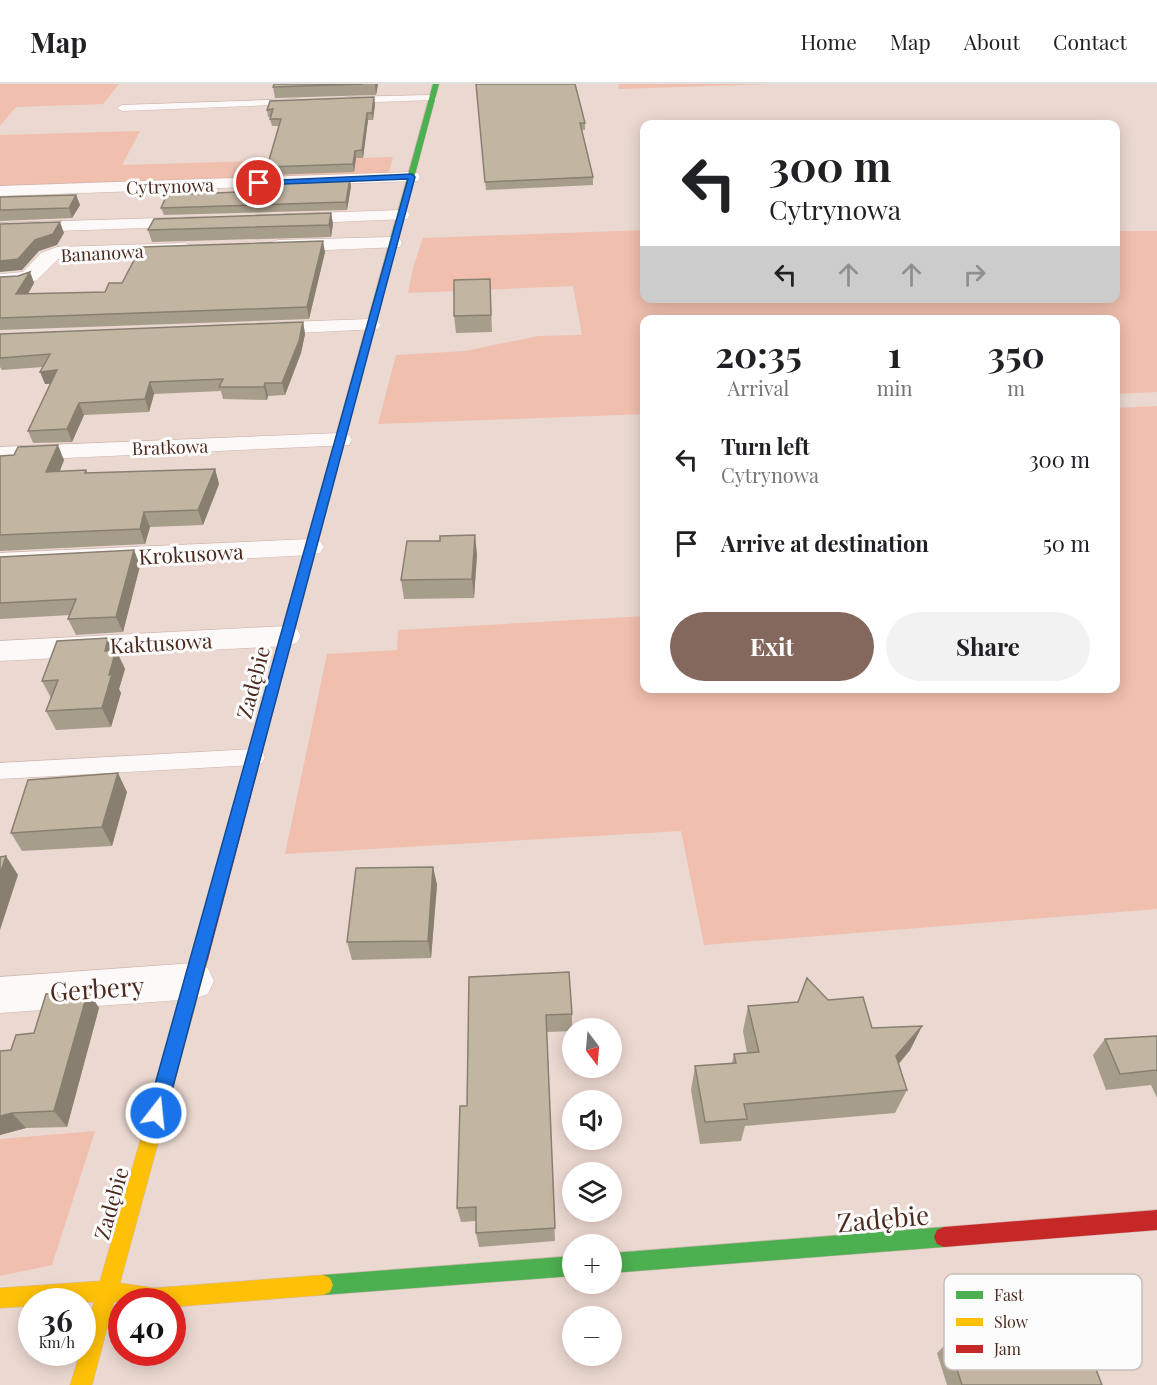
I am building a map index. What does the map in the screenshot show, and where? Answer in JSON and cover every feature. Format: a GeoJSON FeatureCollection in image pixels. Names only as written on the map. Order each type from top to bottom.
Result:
{"type":"FeatureCollection","features":[{"type":"Feature","properties":{"kind":"street","name":"Zadębie"},"geometry":{"type":"LineString","coordinates":[[81,1385],[194,981],[436,84]]}},
{"type":"Feature","properties":{"kind":"street","name":"Cytrynowa"},"geometry":{"type":"LineString","coordinates":[[0,191],[412,177]]}},
{"type":"Feature","properties":{"kind":"street"},"geometry":{"type":"LineString","coordinates":[[271,219],[401,215]]}},
{"type":"Feature","properties":{"kind":"street"},"geometry":{"type":"LineString","coordinates":[[0,228],[212,221]]}},
{"type":"Feature","properties":{"kind":"street"},"geometry":{"type":"LineString","coordinates":[[264,247],[393,243]]}},
{"type":"Feature","properties":{"kind":"street","name":"Bananowa"},"geometry":{"type":"LineString","coordinates":[[0,280],[28,277],[44,259],[57,253],[205,249]]}},
{"type":"Feature","properties":{"kind":"street"},"geometry":{"type":"LineString","coordinates":[[239,330],[370,325]]}},
{"type":"Feature","properties":{"kind":"street","name":"Bratkowa"},"geometry":{"type":"LineString","coordinates":[[0,454],[340,440]]}},
{"type":"Feature","properties":{"kind":"street","name":"Krokusowa"},"geometry":{"type":"LineString","coordinates":[[0,562],[310,547]]}},
{"type":"Feature","properties":{"kind":"street","name":"Kaktusowa"},"geometry":{"type":"LineString","coordinates":[[0,651],[286,636]]}},
{"type":"Feature","properties":{"kind":"street","name":"Gerbery"},"geometry":{"type":"LineString","coordinates":[[0,995],[194,981]]}},
{"type":"Feature","properties":{"kind":"street","name":"Zadębie"},"geometry":{"type":"LineString","coordinates":[[622,1262],[1157,1220]]}},
{"type":"Feature","properties":{"kind":"street"},"geometry":{"type":"LineString","coordinates":[[0,1298],[107,1291],[154,1298],[562,1267]]}},
{"type":"Feature","properties":{"kind":"lane"},"geometry":{"type":"LineString","coordinates":[[340,101],[432,98]]}},
{"type":"Feature","properties":{"kind":"lane"},"geometry":{"type":"LineString","coordinates":[[122,108],[305,102]]}},
{"type":"Feature","properties":{"kind":"lane"},"geometry":{"type":"LineString","coordinates":[[0,771],[254,757]]}},
{"type":"Feature","properties":{"kind":"shaded area"},"geometry":{"type":"Polygon","coordinates":[[[0,84],[119,84],[103,104],[16,107],[0,126],[0,84]]]}},
{"type":"Feature","properties":{"kind":"shaded area"},"geometry":{"type":"Polygon","coordinates":[[[618,84],[770,84],[619,89],[618,84]]]}},
{"type":"Feature","properties":{"kind":"shaded area"},"geometry":{"type":"Polygon","coordinates":[[[140,131],[122,165],[393,157],[388,175],[0,188],[0,135],[140,131]]]}},
{"type":"Feature","properties":{"kind":"shaded area"},"geometry":{"type":"Polygon","coordinates":[[[640,230],[640,303],[1120,303],[1120,231],[1157,231],[1157,392],[1120,394],[1120,315],[640,315],[640,414],[378,424],[396,355],[465,351],[538,336],[582,335],[573,286],[408,293],[423,238],[640,230]]]}},
{"type":"Feature","properties":{"kind":"shaded area"},"geometry":{"type":"Polygon","coordinates":[[[1157,406],[1157,909],[704,945],[681,831],[285,854],[327,654],[397,650],[398,630],[640,616],[640,693],[1120,693],[1120,408],[1157,406]]]}},
{"type":"Feature","properties":{"kind":"shaded area"},"geometry":{"type":"Polygon","coordinates":[[[95,1131],[52,1265],[0,1276],[0,1139],[95,1131]]]}},
{"type":"Feature","properties":{"kind":"building"},"geometry":{"type":"Polygon","coordinates":[[[274,84],[363,84],[273,87],[274,84]]]}},
{"type":"Feature","properties":{"kind":"building"},"geometry":{"type":"Polygon","coordinates":[[[476,84],[575,84],[585,123],[580,123],[593,177],[485,182],[476,84]]]}},
{"type":"Feature","properties":{"kind":"building"},"geometry":{"type":"Polygon","coordinates":[[[374,97],[372,113],[367,113],[362,150],[355,151],[353,164],[267,167],[281,119],[270,119],[273,109],[267,110],[270,101],[374,97]]]}},
{"type":"Feature","properties":{"kind":"building"},"geometry":{"type":"Polygon","coordinates":[[[350,178],[346,202],[161,208],[167,195],[260,191],[263,181],[350,178]]]}},
{"type":"Feature","properties":{"kind":"building"},"geometry":{"type":"Polygon","coordinates":[[[76,195],[69,208],[0,210],[0,197],[76,195]]]}},
{"type":"Feature","properties":{"kind":"building"},"geometry":{"type":"Polygon","coordinates":[[[331,213],[329,225],[148,230],[154,219],[331,213]]]}},
{"type":"Feature","properties":{"kind":"building"},"geometry":{"type":"Polygon","coordinates":[[[60,222],[53,234],[35,240],[18,259],[0,261],[0,224],[60,222]]]}},
{"type":"Feature","properties":{"kind":"building"},"geometry":{"type":"Polygon","coordinates":[[[323,241],[307,307],[0,318],[0,277],[18,276],[30,272],[16,294],[105,292],[109,283],[122,283],[141,247],[323,241]]]}},
{"type":"Feature","properties":{"kind":"building"},"geometry":{"type":"Polygon","coordinates":[[[490,279],[491,315],[454,316],[454,280],[490,279]]]}},
{"type":"Feature","properties":{"kind":"building"},"geometry":{"type":"Polygon","coordinates":[[[303,322],[299,341],[282,383],[265,383],[264,387],[219,387],[223,379],[150,382],[145,399],[79,403],[67,429],[28,431],[57,370],[40,372],[50,354],[0,358],[0,334],[303,322]]]}},
{"type":"Feature","properties":{"kind":"building"},"geometry":{"type":"Polygon","coordinates":[[[58,445],[46,472],[215,469],[198,510],[144,512],[140,529],[0,535],[0,456],[14,455],[18,447],[58,445]]]}},
{"type":"Feature","properties":{"kind":"building"},"geometry":{"type":"Polygon","coordinates":[[[475,535],[472,579],[401,580],[407,541],[440,541],[440,536],[475,535]]]}},
{"type":"Feature","properties":{"kind":"building"},"geometry":{"type":"Polygon","coordinates":[[[134,550],[116,617],[68,619],[76,599],[0,603],[0,557],[134,550]]]}},
{"type":"Feature","properties":{"kind":"building"},"geometry":{"type":"Polygon","coordinates":[[[108,638],[105,651],[116,650],[102,708],[46,711],[58,680],[42,681],[57,641],[108,638]]]}},
{"type":"Feature","properties":{"kind":"building"},"geometry":{"type":"Polygon","coordinates":[[[118,773],[102,827],[11,833],[28,780],[118,773]]]}},
{"type":"Feature","properties":{"kind":"building"},"geometry":{"type":"Polygon","coordinates":[[[6,856],[0,874],[0,857],[6,856]]]}},
{"type":"Feature","properties":{"kind":"building"},"geometry":{"type":"Polygon","coordinates":[[[433,867],[428,941],[347,942],[356,868],[433,867]]]}},
{"type":"Feature","properties":{"kind":"building"},"geometry":{"type":"Polygon","coordinates":[[[569,972],[572,1014],[546,1015],[555,1228],[476,1233],[476,1207],[457,1208],[460,1106],[467,1106],[469,977],[569,972]]]}},
{"type":"Feature","properties":{"kind":"building"},"geometry":{"type":"Polygon","coordinates":[[[807,978],[828,1000],[863,997],[872,1028],[922,1026],[896,1056],[907,1090],[744,1104],[747,1119],[705,1122],[695,1066],[736,1063],[734,1054],[759,1052],[748,1006],[798,1002],[807,978]]]}},
{"type":"Feature","properties":{"kind":"building"},"geometry":{"type":"Polygon","coordinates":[[[88,991],[54,1111],[12,1113],[0,1116],[0,1051],[11,1050],[16,1035],[34,1033],[46,994],[88,991]]]}},
{"type":"Feature","properties":{"kind":"building"},"geometry":{"type":"Polygon","coordinates":[[[1157,1036],[1157,1070],[1120,1074],[1105,1039],[1157,1036]]]}},
{"type":"Feature","properties":{"kind":"building"},"geometry":{"type":"Polygon","coordinates":[[[957,1370],[1096,1370],[1102,1385],[962,1385],[957,1370]]]}},
{"type":"Feature","properties":{"kind":"traffic: fast"},"geometry":{"type":"LineString","coordinates":[[289,628],[436,84]]}},
{"type":"Feature","properties":{"kind":"traffic: fast"},"geometry":{"type":"LineString","coordinates":[[622,1262],[944,1237]]}},
{"type":"Feature","properties":{"kind":"traffic: fast"},"geometry":{"type":"LineString","coordinates":[[323,1285],[562,1267]]}},
{"type":"Feature","properties":{"kind":"traffic: slow"},"geometry":{"type":"LineString","coordinates":[[81,1385],[200,959]]}},
{"type":"Feature","properties":{"kind":"traffic: slow"},"geometry":{"type":"LineString","coordinates":[[0,1298],[107,1291],[154,1298],[323,1285]]}},
{"type":"Feature","properties":{"kind":"traffic: jam"},"geometry":{"type":"LineString","coordinates":[[200,959],[289,628]]}},
{"type":"Feature","properties":{"kind":"traffic: jam"},"geometry":{"type":"LineString","coordinates":[[944,1237],[1157,1220]]}},
{"type":"Feature","properties":{"kind":"route"},"geometry":{"type":"LineString","coordinates":[[156,1113],[412,177],[259,183]]}}]}
